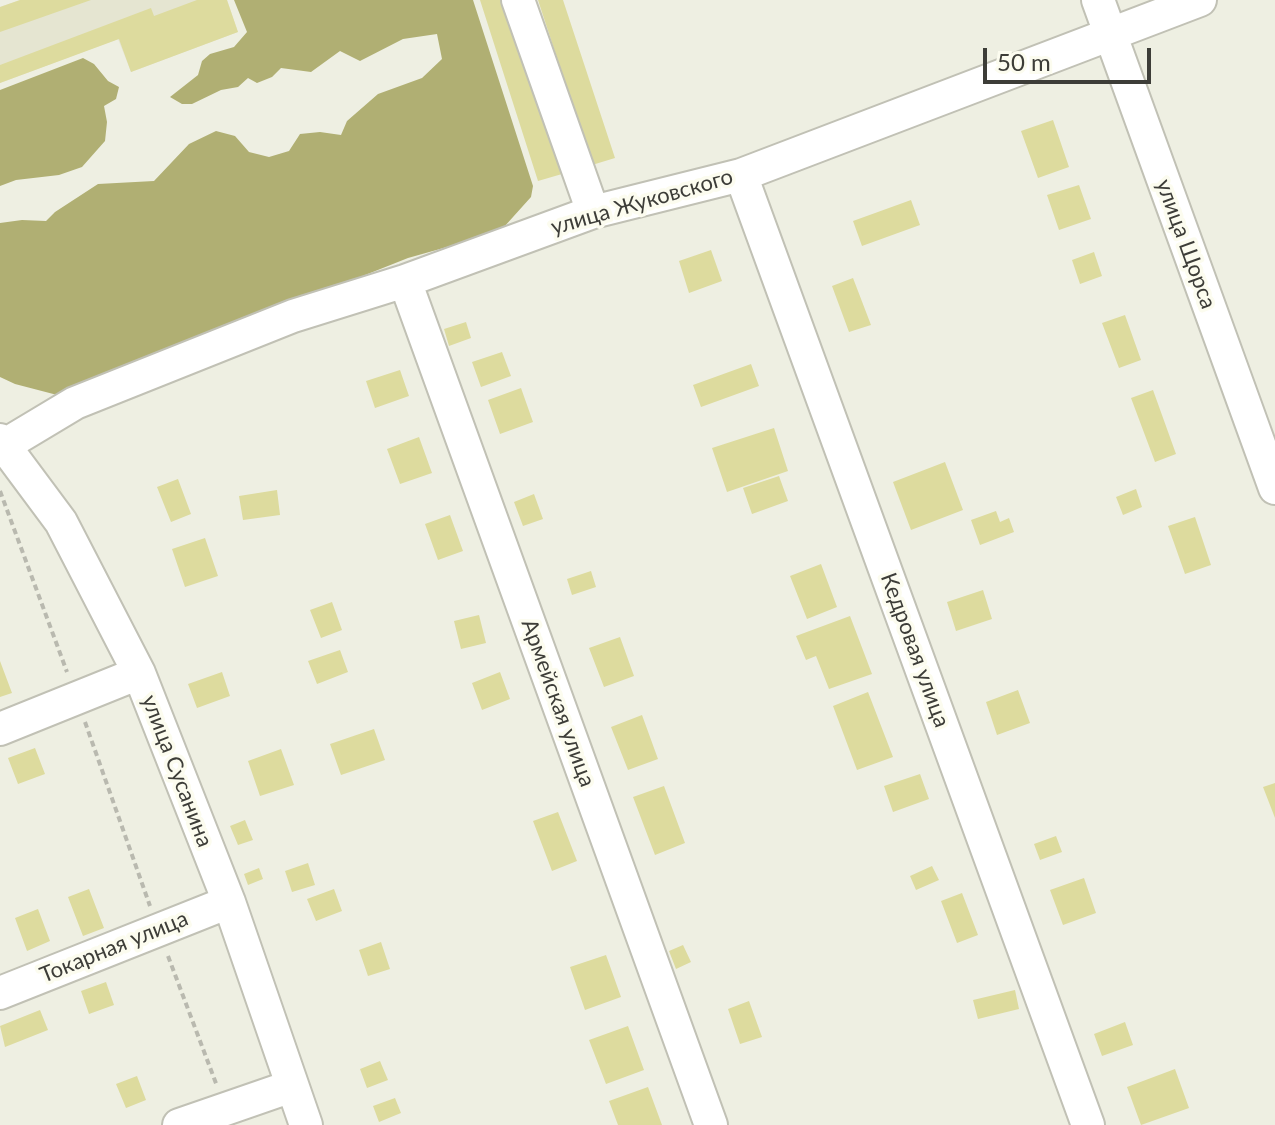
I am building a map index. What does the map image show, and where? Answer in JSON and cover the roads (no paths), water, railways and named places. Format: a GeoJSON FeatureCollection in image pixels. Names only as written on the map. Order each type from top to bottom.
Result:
{"type":"FeatureCollection","features":[{"type":"Feature","properties":{"kind":"street"},"geometry":{"type":"LineString","coordinates":[[518,0],[593,212]]}},
{"type":"Feature","properties":{"kind":"street","name":"улица Щорса"},"geometry":{"type":"LineString","coordinates":[[1098,0],[1275,488]]}},
{"type":"Feature","properties":{"kind":"street","name":"улица Жуковского"},"geometry":{"type":"LineString","coordinates":[[2,445],[75,403],[293,316],[405,281],[593,212],[741,175],[1200,0]]}},
{"type":"Feature","properties":{"kind":"street","name":"Кедровая улица"},"geometry":{"type":"LineString","coordinates":[[741,175],[1088,1125]]}},
{"type":"Feature","properties":{"kind":"street","name":"Армейская улица"},"geometry":{"type":"LineString","coordinates":[[405,281],[711,1125]]}},
{"type":"Feature","properties":{"kind":"street","name":"улица Сусанина"},"geometry":{"type":"LineString","coordinates":[[2,445],[61,522],[139,673],[229,902],[306,1125]]}},
{"type":"Feature","properties":{"kind":"street"},"geometry":{"type":"LineString","coordinates":[[0,729],[139,673]]}},
{"type":"Feature","properties":{"kind":"street","name":"Токарная улица"},"geometry":{"type":"LineString","coordinates":[[0,993],[229,902]]}},
{"type":"Feature","properties":{"kind":"street"},"geometry":{"type":"LineString","coordinates":[[179,1125],[292,1086]]}}]}
